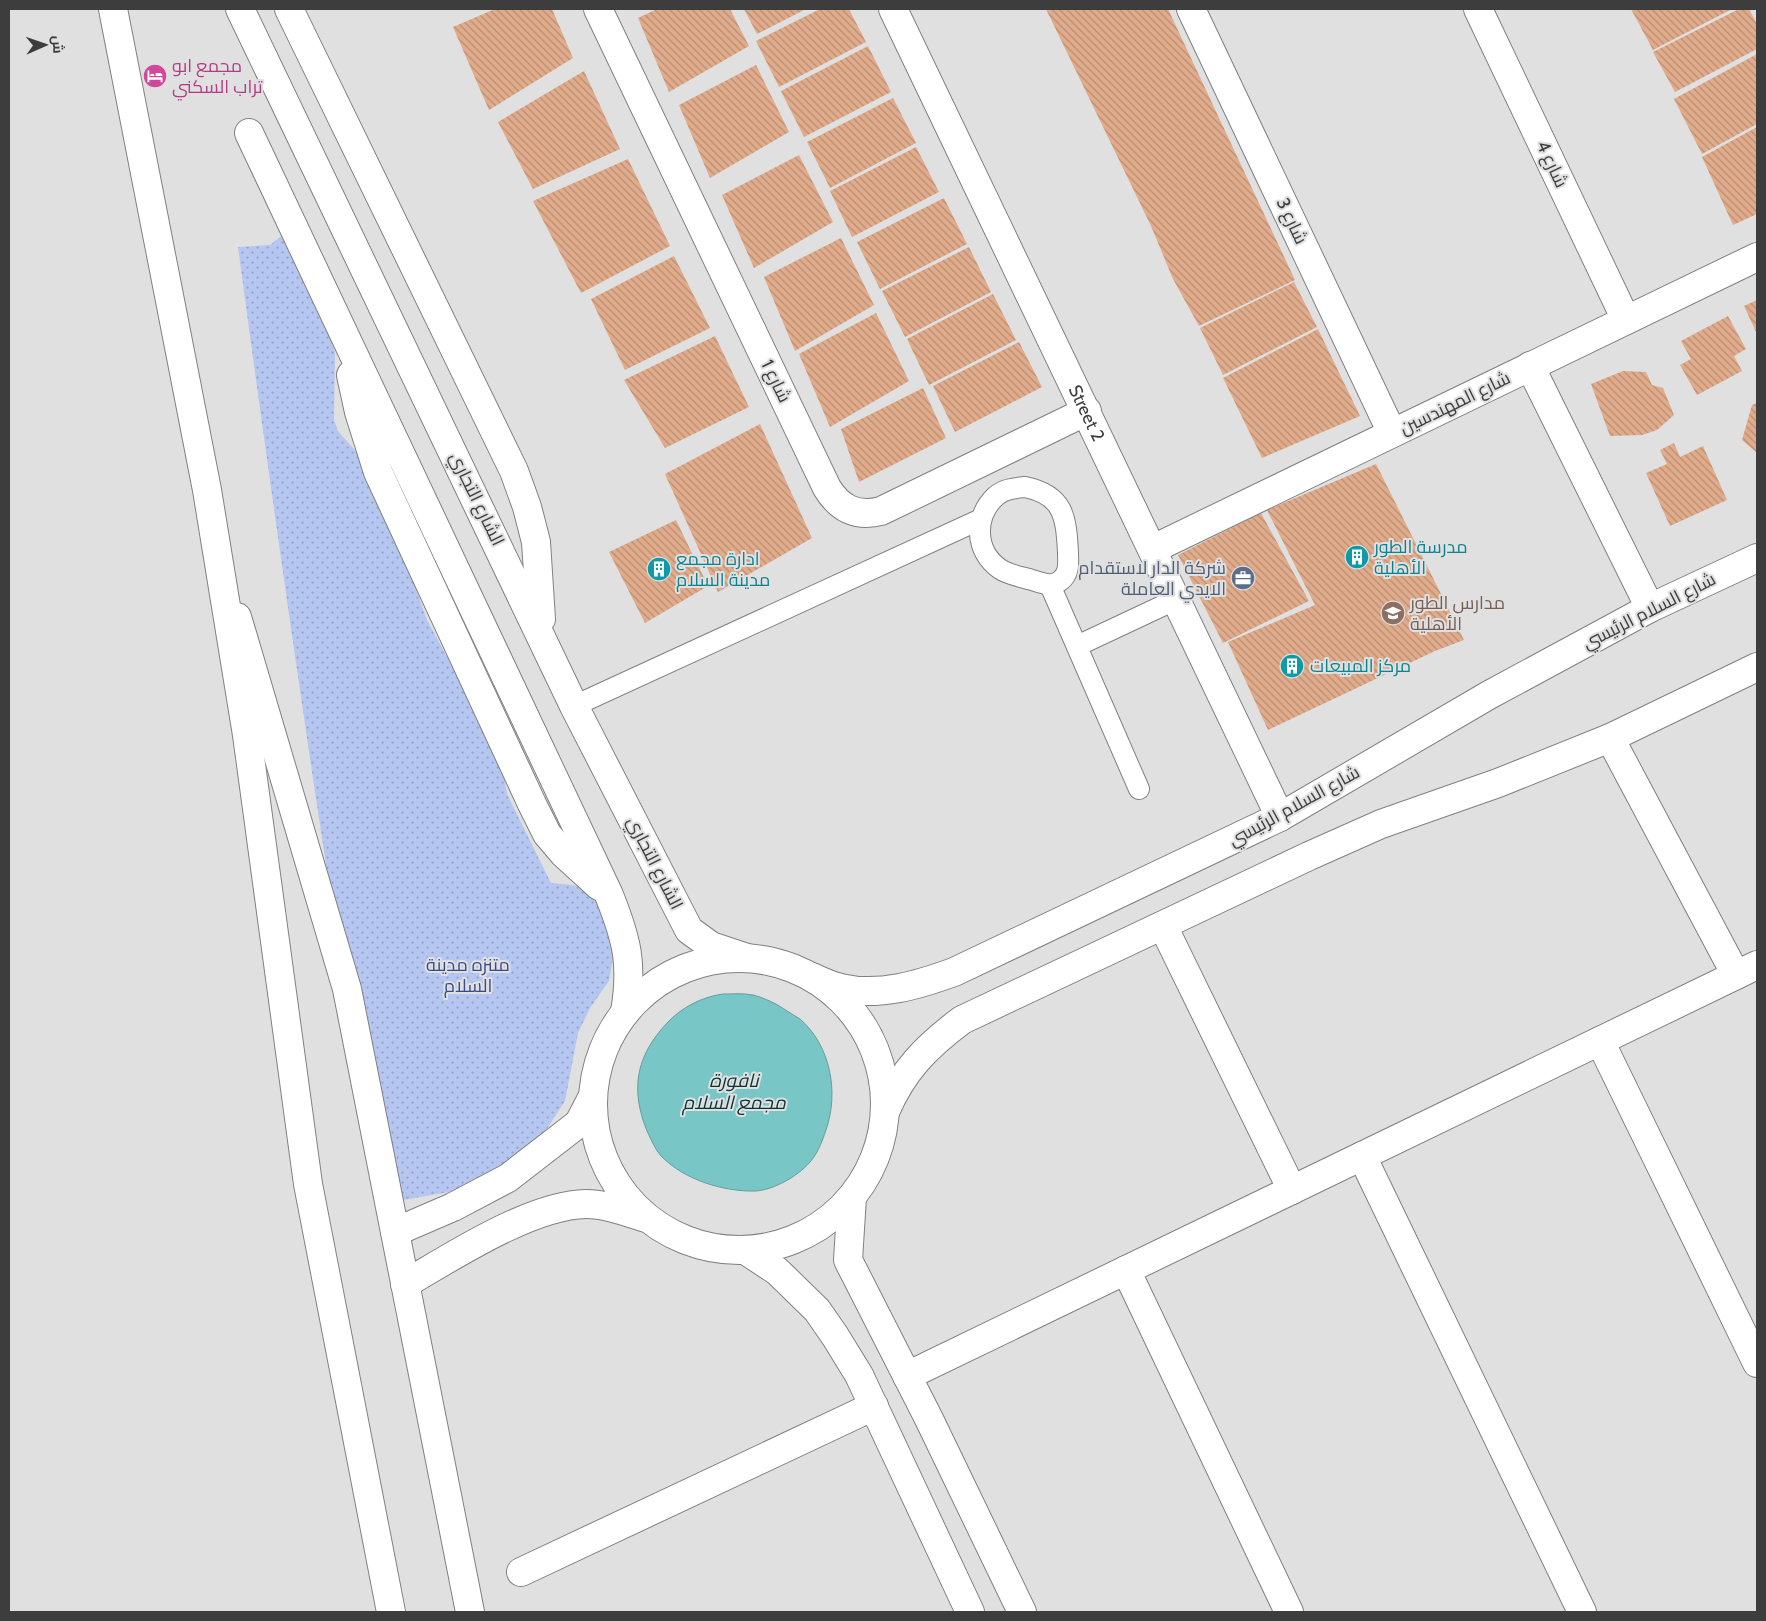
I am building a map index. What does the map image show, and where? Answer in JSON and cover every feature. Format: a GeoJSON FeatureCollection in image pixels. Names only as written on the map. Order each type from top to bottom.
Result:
{"type":"FeatureCollection","features":[{"type":"Feature","properties":{"kind":"street"},"geometry":{"type":"LineString","coordinates":[[113,9],[207,490],[247,735],[308,1184],[392,1612]]}},
{"type":"Feature","properties":{"kind":"street","name":"الشارع التجاري"},"geometry":{"type":"LineString","coordinates":[[240,9],[547,645],[574,706],[690,930],[711,946],[747,958]]}},
{"type":"Feature","properties":{"kind":"street"},"geometry":{"type":"LineString","coordinates":[[289,9],[514,471],[527,507],[536,542],[540,610],[547,645]]}},
{"type":"Feature","properties":{"kind":"street","name":"شارع 1"},"geometry":{"type":"LineString","coordinates":[[598,9],[827,488],[834,499],[844,507],[862,513],[881,511],[1087,411]]}},
{"type":"Feature","properties":{"kind":"street","name":"Street 2"},"geometry":{"type":"LineString","coordinates":[[894,9],[1280,817]]}},
{"type":"Feature","properties":{"kind":"street","name":"شارع 3"},"geometry":{"type":"LineString","coordinates":[[1191,9],[1392,433]]}},
{"type":"Feature","properties":{"kind":"street","name":"شارع 4"},"geometry":{"type":"LineString","coordinates":[[1478,9],[1626,320]]}},
{"type":"Feature","properties":{"kind":"street"},"geometry":{"type":"LineString","coordinates":[[249,133],[609,895],[624,932],[630,966],[625,1012]]}},
{"type":"Feature","properties":{"kind":"street","name":"شارع المهندسين"},"geometry":{"type":"LineString","coordinates":[[1153,549],[1757,257]]}},
{"type":"Feature","properties":{"kind":"street"},"geometry":{"type":"LineString","coordinates":[[1530,366],[1650,608]]}},
{"type":"Feature","properties":{"kind":"street"},"geometry":{"type":"LineString","coordinates":[[207,490],[237,620],[347,989],[470,1612]]}},
{"type":"Feature","properties":{"kind":"street","name":"شارع السلام الرئيسي"},"geometry":{"type":"LineString","coordinates":[[812,978],[841,988],[878,991],[918,984],[954,972],[1280,817],[1489,695],[1650,608],[1757,558]]}},
{"type":"Feature","properties":{"kind":"street"},"geometry":{"type":"LineString","coordinates":[[593,1096],[596,1135],[605,1164],[621,1190],[647,1218],[666,1231],[686,1241],[708,1248],[745,1250],[777,1246],[798,1239],[818,1228],[836,1214],[852,1197],[865,1178],[875,1157],[885,1112],[896,1086],[916,1060],[937,1038],[962,1020],[1309,856],[1381,824],[1498,783],[1610,738],[1757,666]]}},
{"type":"Feature","properties":{"kind":"street"},"geometry":{"type":"LineString","coordinates":[[907,1376],[1747,970],[1610,738]]}},
{"type":"Feature","properties":{"kind":"street"},"geometry":{"type":"LineString","coordinates":[[1163,926],[1292,1190]]}},
{"type":"Feature","properties":{"kind":"street"},"geometry":{"type":"LineString","coordinates":[[395,1232],[454,1208],[508,1178],[579,1123],[593,1096],[603,1052],[625,1012],[659,981],[701,962],[747,958],[791,967],[834,993],[852,1012],[867,1035],[878,1059],[885,1112]]}},
{"type":"Feature","properties":{"kind":"street"},"geometry":{"type":"LineString","coordinates":[[1600,1041],[1757,1363]]}},
{"type":"Feature","properties":{"kind":"street"},"geometry":{"type":"LineString","coordinates":[[1362,1156],[1582,1612]]}},
{"type":"Feature","properties":{"kind":"street"},"geometry":{"type":"LineString","coordinates":[[852,1197],[848,1260],[1022,1612]]}},
{"type":"Feature","properties":{"kind":"street"},"geometry":{"type":"LineString","coordinates":[[405,1284],[453,1256],[526,1218],[555,1209],[587,1204],[616,1209],[647,1218]]}},
{"type":"Feature","properties":{"kind":"street"},"geometry":{"type":"LineString","coordinates":[[745,1250],[778,1271],[817,1310],[835,1336],[874,1406],[970,1612]]}},
{"type":"Feature","properties":{"kind":"street"},"geometry":{"type":"LineString","coordinates":[[1126,1270],[1290,1612]]}},
{"type":"Feature","properties":{"kind":"street"},"geometry":{"type":"LineString","coordinates":[[520,1572],[874,1406]]}},
{"type":"Feature","properties":{"kind":"lane"},"geometry":{"type":"LineString","coordinates":[[1025,487],[1039,490],[1052,498],[1061,509],[1066,522],[1068,564],[1066,574],[1060,582],[1050,585],[1000,569],[990,560],[982,547],[979,533],[981,519],[987,506],[997,495],[1010,489],[1025,487]]}},
{"type":"Feature","properties":{"kind":"lane"},"geometry":{"type":"LineString","coordinates":[[574,706],[981,519]]}},
{"type":"Feature","properties":{"kind":"lane"},"geometry":{"type":"LineString","coordinates":[[1050,585],[1139,789]]}},
{"type":"Feature","properties":{"kind":"lane"},"geometry":{"type":"LineString","coordinates":[[1077,646],[1177,599]]}},
{"type":"Feature","properties":{"kind":"green space","name":"متنزه مدينة السلام"},"geometry":{"type":"Polygon","coordinates":[[[285,233],[329,328],[335,353],[334,420],[338,431],[360,456],[409,570],[427,620],[500,754],[507,794],[551,883],[573,885],[597,896],[614,952],[609,981],[590,1008],[578,1033],[565,1101],[531,1153],[455,1191],[380,1204],[305,726],[238,247],[270,245],[285,233]]]}},
{"type":"Feature","properties":{"kind":"water","name":"نافورة مجمع السلام"},"geometry":{"type":"Polygon","coordinates":[[[723,994],[757,996],[800,1019],[811,1030],[819,1043],[830,1071],[832,1101],[830,1116],[817,1152],[804,1168],[791,1178],[775,1186],[756,1191],[718,1187],[693,1178],[671,1165],[653,1144],[642,1116],[639,1101],[639,1074],[648,1048],[657,1035],[667,1023],[685,1008],[707,998],[723,994]]]}},
{"type":"Feature","properties":{"kind":"building"},"geometry":{"type":"Polygon","coordinates":[[[495,9],[552,9],[573,58],[489,110],[453,27],[495,9]]]}},
{"type":"Feature","properties":{"kind":"building"},"geometry":{"type":"Polygon","coordinates":[[[657,9],[730,9],[749,46],[669,92],[638,18],[657,9]]]}},
{"type":"Feature","properties":{"kind":"building"},"geometry":{"type":"Polygon","coordinates":[[[744,9],[806,9],[757,34],[744,9]]]}},
{"type":"Feature","properties":{"kind":"building"},"geometry":{"type":"Polygon","coordinates":[[[820,9],[849,9],[866,42],[779,87],[756,41],[820,9]]]}},
{"type":"Feature","properties":{"kind":"building"},"geometry":{"type":"Polygon","coordinates":[[[1046,9],[1168,9],[1295,280],[1199,326],[1173,279],[1151,226],[1046,9]]]}},
{"type":"Feature","properties":{"kind":"building"},"geometry":{"type":"Polygon","coordinates":[[[1631,9],[1732,9],[1653,50],[1631,9]]]}},
{"type":"Feature","properties":{"kind":"building"},"geometry":{"type":"Polygon","coordinates":[[[1739,9],[1749,9],[1757,24],[1757,49],[1675,92],[1653,52],[1739,9]]]}},
{"type":"Feature","properties":{"kind":"building"},"geometry":{"type":"Polygon","coordinates":[[[868,46],[891,92],[804,137],[781,91],[868,46]]]}},
{"type":"Feature","properties":{"kind":"building"},"geometry":{"type":"Polygon","coordinates":[[[1757,54],[1757,124],[1702,154],[1674,99],[1757,54]]]}},
{"type":"Feature","properties":{"kind":"building"},"geometry":{"type":"Polygon","coordinates":[[[756,65],[789,132],[710,178],[679,105],[756,65]]]}},
{"type":"Feature","properties":{"kind":"building"},"geometry":{"type":"Polygon","coordinates":[[[584,71],[620,149],[533,189],[498,122],[584,71]]]}},
{"type":"Feature","properties":{"kind":"building"},"geometry":{"type":"Polygon","coordinates":[[[893,98],[916,143],[830,188],[807,142],[893,98]]]}},
{"type":"Feature","properties":{"kind":"building"},"geometry":{"type":"Polygon","coordinates":[[[1757,127],[1757,214],[1733,225],[1702,157],[1757,127]]]}},
{"type":"Feature","properties":{"kind":"building"},"geometry":{"type":"Polygon","coordinates":[[[916,147],[939,192],[852,237],[830,191],[916,147]]]}},
{"type":"Feature","properties":{"kind":"building"},"geometry":{"type":"Polygon","coordinates":[[[799,155],[833,222],[754,268],[722,195],[799,155]]]}},
{"type":"Feature","properties":{"kind":"building"},"geometry":{"type":"Polygon","coordinates":[[[628,159],[670,246],[581,293],[533,201],[628,159]]]}},
{"type":"Feature","properties":{"kind":"building"},"geometry":{"type":"Polygon","coordinates":[[[944,198],[967,244],[880,289],[857,242],[944,198]]]}},
{"type":"Feature","properties":{"kind":"building"},"geometry":{"type":"Polygon","coordinates":[[[841,238],[874,305],[795,351],[764,277],[841,238]]]}},
{"type":"Feature","properties":{"kind":"building"},"geometry":{"type":"Polygon","coordinates":[[[969,247],[991,292],[905,337],[882,291],[969,247]]]}},
{"type":"Feature","properties":{"kind":"building"},"geometry":{"type":"Polygon","coordinates":[[[674,256],[710,328],[625,370],[591,299],[674,256]]]}},
{"type":"Feature","properties":{"kind":"building"},"geometry":{"type":"Polygon","coordinates":[[[1294,282],[1317,327],[1223,375],[1200,328],[1294,282]]]}},
{"type":"Feature","properties":{"kind":"building"},"geometry":{"type":"Polygon","coordinates":[[[993,294],[1016,340],[929,385],[907,339],[993,294]]]}},
{"type":"Feature","properties":{"kind":"building"},"geometry":{"type":"Polygon","coordinates":[[[1757,300],[1757,334],[1744,306],[1757,300]]]}},
{"type":"Feature","properties":{"kind":"building"},"geometry":{"type":"Polygon","coordinates":[[[876,313],[909,381],[830,427],[799,354],[876,313]]]}},
{"type":"Feature","properties":{"kind":"building"},"geometry":{"type":"Polygon","coordinates":[[[1728,316],[1746,349],[1734,356],[1742,371],[1697,395],[1680,365],[1691,359],[1681,341],[1728,316]]]}},
{"type":"Feature","properties":{"kind":"building"},"geometry":{"type":"Polygon","coordinates":[[[1318,329],[1360,416],[1262,458],[1223,378],[1318,329]]]}},
{"type":"Feature","properties":{"kind":"building"},"geometry":{"type":"Polygon","coordinates":[[[715,336],[749,407],[665,448],[624,380],[715,336]]]}},
{"type":"Feature","properties":{"kind":"building"},"geometry":{"type":"Polygon","coordinates":[[[1019,342],[1042,387],[955,432],[933,386],[1019,342]]]}},
{"type":"Feature","properties":{"kind":"building"},"geometry":{"type":"Polygon","coordinates":[[[1623,371],[1646,372],[1652,385],[1663,388],[1674,415],[1657,430],[1642,435],[1610,436],[1591,384],[1623,371]]]}},
{"type":"Feature","properties":{"kind":"building"},"geometry":{"type":"Polygon","coordinates":[[[923,388],[946,438],[859,482],[841,429],[923,388]]]}},
{"type":"Feature","properties":{"kind":"building"},"geometry":{"type":"Polygon","coordinates":[[[1757,403],[1757,453],[1742,440],[1752,405],[1757,403]]]}},
{"type":"Feature","properties":{"kind":"building"},"geometry":{"type":"Polygon","coordinates":[[[760,424],[812,538],[718,592],[665,474],[760,424]]]}},
{"type":"Feature","properties":{"kind":"building"},"geometry":{"type":"Polygon","coordinates":[[[1674,443],[1680,457],[1703,446],[1727,500],[1670,526],[1646,473],[1667,464],[1660,450],[1674,443]]]}},
{"type":"Feature","properties":{"kind":"building","name":"مدرسة الطور الأهلية"},"geometry":{"type":"Polygon","coordinates":[[[1376,464],[1464,640],[1435,651],[1268,730],[1228,642],[1315,605],[1267,510],[1376,464]]]}},
{"type":"Feature","properties":{"kind":"building","name":"شركة الدار لاستقدام الايدي العاملة"},"geometry":{"type":"Polygon","coordinates":[[[1261,513],[1309,601],[1223,643],[1178,555],[1261,513]]]}},
{"type":"Feature","properties":{"kind":"building","name":"ادارة مجمع مدينة السلام"},"geometry":{"type":"Polygon","coordinates":[[[676,520],[708,586],[645,623],[609,552],[676,520]]]}},
{"type":"Feature","properties":{"kind":"place","name":"مجمع ابو تراب السكني"},"geometry":{"type":"Point","coordinates":[155,76]}},
{"type":"Feature","properties":{"kind":"place","name":"مدرسة الطور الأهلية"},"geometry":{"type":"Point","coordinates":[1357,557]}},
{"type":"Feature","properties":{"kind":"place","name":"ادارة مجمع مدينة السلام"},"geometry":{"type":"Point","coordinates":[659,569]}},
{"type":"Feature","properties":{"kind":"place","name":"شركة الدار لاستقدام الايدي العاملة"},"geometry":{"type":"Point","coordinates":[1243,578]}},
{"type":"Feature","properties":{"kind":"place","name":"مدارس الطور الأهلية"},"geometry":{"type":"Point","coordinates":[1393,613]}},
{"type":"Feature","properties":{"kind":"place","name":"مركز المبيعات"},"geometry":{"type":"Point","coordinates":[1292,666]}}]}
